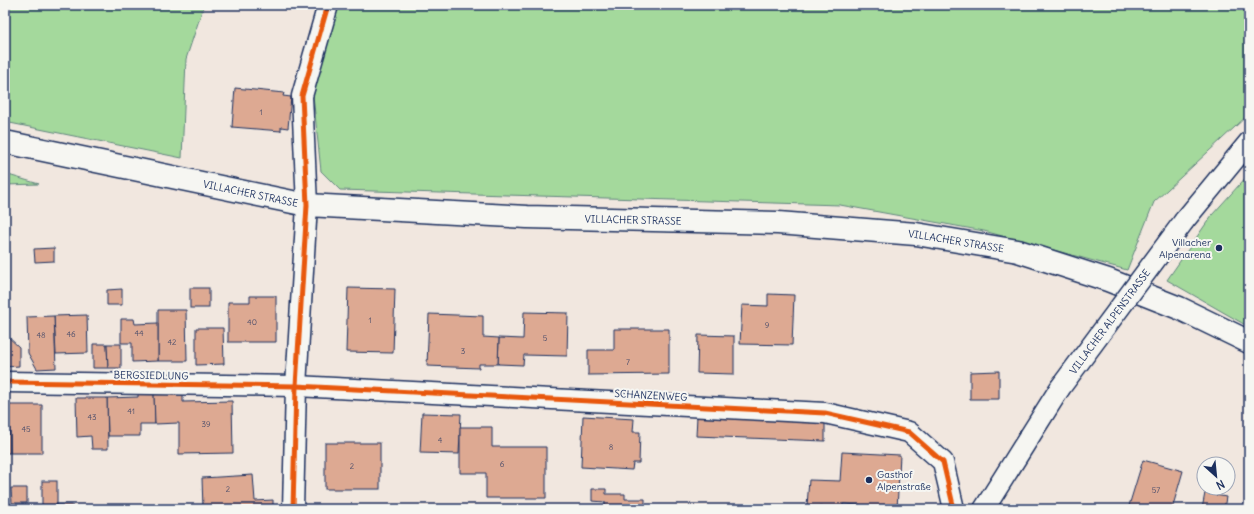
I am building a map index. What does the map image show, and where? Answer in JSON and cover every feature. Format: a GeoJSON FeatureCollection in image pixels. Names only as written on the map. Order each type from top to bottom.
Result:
{"type":"FeatureCollection","features":[{"type":"Feature","properties":{"kind":"main road","name":"VILLACHER STRASSE"},"geometry":{"type":"LineString","coordinates":[[5,142],[308,204],[527,217],[778,223],[916,234],[1018,251],[1108,280],[1179,308],[1249,342]]}},
{"type":"Feature","properties":{"kind":"street"},"geometry":{"type":"LineString","coordinates":[[293,509],[296,386],[308,204],[302,96],[328,5]]}},
{"type":"Feature","properties":{"kind":"street","name":"VILLACHER ALPENSTRASSE"},"geometry":{"type":"LineString","coordinates":[[984,509],[1060,388],[1184,221],[1249,142]]}},
{"type":"Feature","properties":{"kind":"street","name":"BERGSIEDLUNG"},"geometry":{"type":"LineString","coordinates":[[5,382],[296,386]]}},
{"type":"Feature","properties":{"kind":"street","name":"SCHANZENWEG"},"geometry":{"type":"LineString","coordinates":[[296,386],[825,413],[909,432],[943,462],[954,509]]}},
{"type":"Feature","properties":{"kind":"green space"},"geometry":{"type":"Polygon","coordinates":[[[5,5],[204,5],[186,59],[182,158],[5,122],[5,5]]]}},
{"type":"Feature","properties":{"kind":"green space"},"geometry":{"type":"Polygon","coordinates":[[[332,5],[1249,5],[1249,114],[1154,202],[1127,270],[984,231],[840,205],[340,190],[321,171],[313,95],[332,5]]]}},
{"type":"Feature","properties":{"kind":"green space"},"geometry":{"type":"Polygon","coordinates":[[[5,174],[39,184],[5,185],[5,174]]]}},
{"type":"Feature","properties":{"kind":"green space","name":"Villacher Alpenarena"},"geometry":{"type":"Polygon","coordinates":[[[1249,174],[1249,327],[1167,280],[1212,215],[1249,174]]]}},
{"type":"Feature","properties":{"kind":"building"},"geometry":{"type":"Polygon","coordinates":[[[235,88],[284,93],[283,96],[291,97],[288,128],[281,127],[281,131],[232,127],[235,88]]]}},
{"type":"Feature","properties":{"kind":"building"},"geometry":{"type":"Polygon","coordinates":[[[54,248],[54,261],[35,262],[34,249],[54,248]]]}},
{"type":"Feature","properties":{"kind":"building"},"geometry":{"type":"Polygon","coordinates":[[[190,288],[209,288],[209,308],[190,308],[190,288]]]}},
{"type":"Feature","properties":{"kind":"building"},"geometry":{"type":"Polygon","coordinates":[[[348,288],[395,289],[393,353],[346,352],[348,288]]]}},
{"type":"Feature","properties":{"kind":"building"},"geometry":{"type":"Polygon","coordinates":[[[122,289],[122,305],[107,305],[107,290],[122,289]]]}},
{"type":"Feature","properties":{"kind":"building"},"geometry":{"type":"Polygon","coordinates":[[[768,294],[794,295],[792,345],[740,344],[742,305],[768,306],[768,294]]]}},
{"type":"Feature","properties":{"kind":"building"},"geometry":{"type":"Polygon","coordinates":[[[250,296],[276,296],[276,342],[228,342],[228,302],[250,302],[250,296]]]}},
{"type":"Feature","properties":{"kind":"building"},"geometry":{"type":"Polygon","coordinates":[[[158,310],[186,310],[187,361],[158,361],[158,310]]]}},
{"type":"Feature","properties":{"kind":"building"},"geometry":{"type":"Polygon","coordinates":[[[524,312],[568,313],[567,356],[524,355],[523,365],[498,364],[499,338],[523,339],[524,312]]]}},
{"type":"Feature","properties":{"kind":"building"},"geometry":{"type":"Polygon","coordinates":[[[429,314],[483,316],[483,337],[499,338],[498,364],[479,364],[479,368],[427,366],[429,314]]]}},
{"type":"Feature","properties":{"kind":"building"},"geometry":{"type":"Polygon","coordinates":[[[87,315],[88,353],[56,354],[54,316],[87,315]]]}},
{"type":"Feature","properties":{"kind":"building"},"geometry":{"type":"Polygon","coordinates":[[[54,316],[56,368],[37,369],[28,353],[27,317],[54,316]]]}},
{"type":"Feature","properties":{"kind":"building"},"geometry":{"type":"Polygon","coordinates":[[[121,319],[134,319],[135,324],[158,323],[158,361],[132,362],[132,343],[121,343],[121,319]]]}},
{"type":"Feature","properties":{"kind":"building"},"geometry":{"type":"Polygon","coordinates":[[[196,328],[223,328],[224,364],[196,365],[196,328]]]}},
{"type":"Feature","properties":{"kind":"building"},"geometry":{"type":"Polygon","coordinates":[[[614,329],[669,329],[669,374],[588,375],[588,350],[614,350],[614,329]]]}},
{"type":"Feature","properties":{"kind":"building"},"geometry":{"type":"Polygon","coordinates":[[[5,334],[19,347],[19,366],[5,367],[5,334]]]}},
{"type":"Feature","properties":{"kind":"building"},"geometry":{"type":"Polygon","coordinates":[[[698,335],[734,336],[734,374],[697,373],[698,335]]]}},
{"type":"Feature","properties":{"kind":"building"},"geometry":{"type":"Polygon","coordinates":[[[93,344],[107,344],[108,368],[93,368],[93,344]]]}},
{"type":"Feature","properties":{"kind":"building"},"geometry":{"type":"Polygon","coordinates":[[[107,344],[121,344],[121,368],[108,368],[107,344]]]}},
{"type":"Feature","properties":{"kind":"building"},"geometry":{"type":"Polygon","coordinates":[[[999,371],[999,399],[970,399],[970,372],[999,371]]]}},
{"type":"Feature","properties":{"kind":"building"},"geometry":{"type":"Polygon","coordinates":[[[154,389],[155,424],[140,424],[140,436],[108,436],[107,398],[138,397],[138,390],[154,389]]]}},
{"type":"Feature","properties":{"kind":"building"},"geometry":{"type":"Polygon","coordinates":[[[183,393],[183,402],[232,401],[233,453],[179,454],[179,423],[155,424],[154,394],[183,393]]]}},
{"type":"Feature","properties":{"kind":"building"},"geometry":{"type":"Polygon","coordinates":[[[76,398],[107,398],[108,449],[92,449],[91,436],[77,437],[76,398]]]}},
{"type":"Feature","properties":{"kind":"building"},"geometry":{"type":"Polygon","coordinates":[[[5,405],[9,405],[10,453],[5,453],[5,405]]]}},
{"type":"Feature","properties":{"kind":"building"},"geometry":{"type":"Polygon","coordinates":[[[9,405],[42,405],[42,453],[10,453],[9,405]]]}},
{"type":"Feature","properties":{"kind":"building"},"geometry":{"type":"Polygon","coordinates":[[[422,413],[461,414],[459,454],[420,453],[422,413]]]}},
{"type":"Feature","properties":{"kind":"building"},"geometry":{"type":"Polygon","coordinates":[[[583,416],[634,419],[633,432],[640,432],[639,463],[633,463],[632,470],[581,467],[583,416]]]}},
{"type":"Feature","properties":{"kind":"building"},"geometry":{"type":"Polygon","coordinates":[[[697,416],[825,422],[825,441],[696,436],[697,416]]]}},
{"type":"Feature","properties":{"kind":"building"},"geometry":{"type":"Polygon","coordinates":[[[460,427],[492,427],[492,447],[546,447],[546,498],[486,498],[486,473],[460,473],[460,427]]]}},
{"type":"Feature","properties":{"kind":"building"},"geometry":{"type":"Polygon","coordinates":[[[325,443],[380,443],[380,489],[325,489],[325,443]]]}},
{"type":"Feature","properties":{"kind":"building","name":"Gasthof Alpenstraße"},"geometry":{"type":"Polygon","coordinates":[[[842,452],[900,455],[897,509],[861,509],[861,505],[843,504],[843,508],[807,506],[809,480],[840,481],[842,452]]]}},
{"type":"Feature","properties":{"kind":"building"},"geometry":{"type":"Polygon","coordinates":[[[1143,460],[1183,471],[1172,509],[1128,509],[1143,460]]]}},
{"type":"Feature","properties":{"kind":"building"},"geometry":{"type":"Polygon","coordinates":[[[253,475],[255,501],[273,500],[273,509],[203,509],[202,478],[253,475]]]}},
{"type":"Feature","properties":{"kind":"building"},"geometry":{"type":"Polygon","coordinates":[[[42,481],[57,481],[57,505],[42,505],[42,481]]]}},
{"type":"Feature","properties":{"kind":"building"},"geometry":{"type":"Polygon","coordinates":[[[11,488],[27,488],[27,503],[12,503],[11,488]]]}},
{"type":"Feature","properties":{"kind":"building"},"geometry":{"type":"Polygon","coordinates":[[[592,489],[606,489],[606,494],[625,494],[625,499],[645,499],[645,509],[605,509],[605,502],[592,501],[592,489]]]}},
{"type":"Feature","properties":{"kind":"building"},"geometry":{"type":"Polygon","coordinates":[[[1204,496],[1226,497],[1224,509],[1202,509],[1204,496]]]}},
{"type":"Feature","properties":{"kind":"building"},"geometry":{"type":"Polygon","coordinates":[[[57,505],[72,505],[72,509],[57,509],[57,505]]]}},
{"type":"Feature","properties":{"kind":"cycle path"},"geometry":{"type":"LineString","coordinates":[[293,509],[296,386],[307,205],[302,96],[328,5]]}},
{"type":"Feature","properties":{"kind":"cycle path"},"geometry":{"type":"LineString","coordinates":[[5,382],[296,386],[825,413],[909,432],[943,462],[954,509]]}},
{"type":"Feature","properties":{"kind":"place","name":"Villacher Alpenarena"},"geometry":{"type":"Point","coordinates":[1219,248]}},
{"type":"Feature","properties":{"kind":"place","name":"Gasthof Alpenstraße"},"geometry":{"type":"Point","coordinates":[869,480]}}]}
